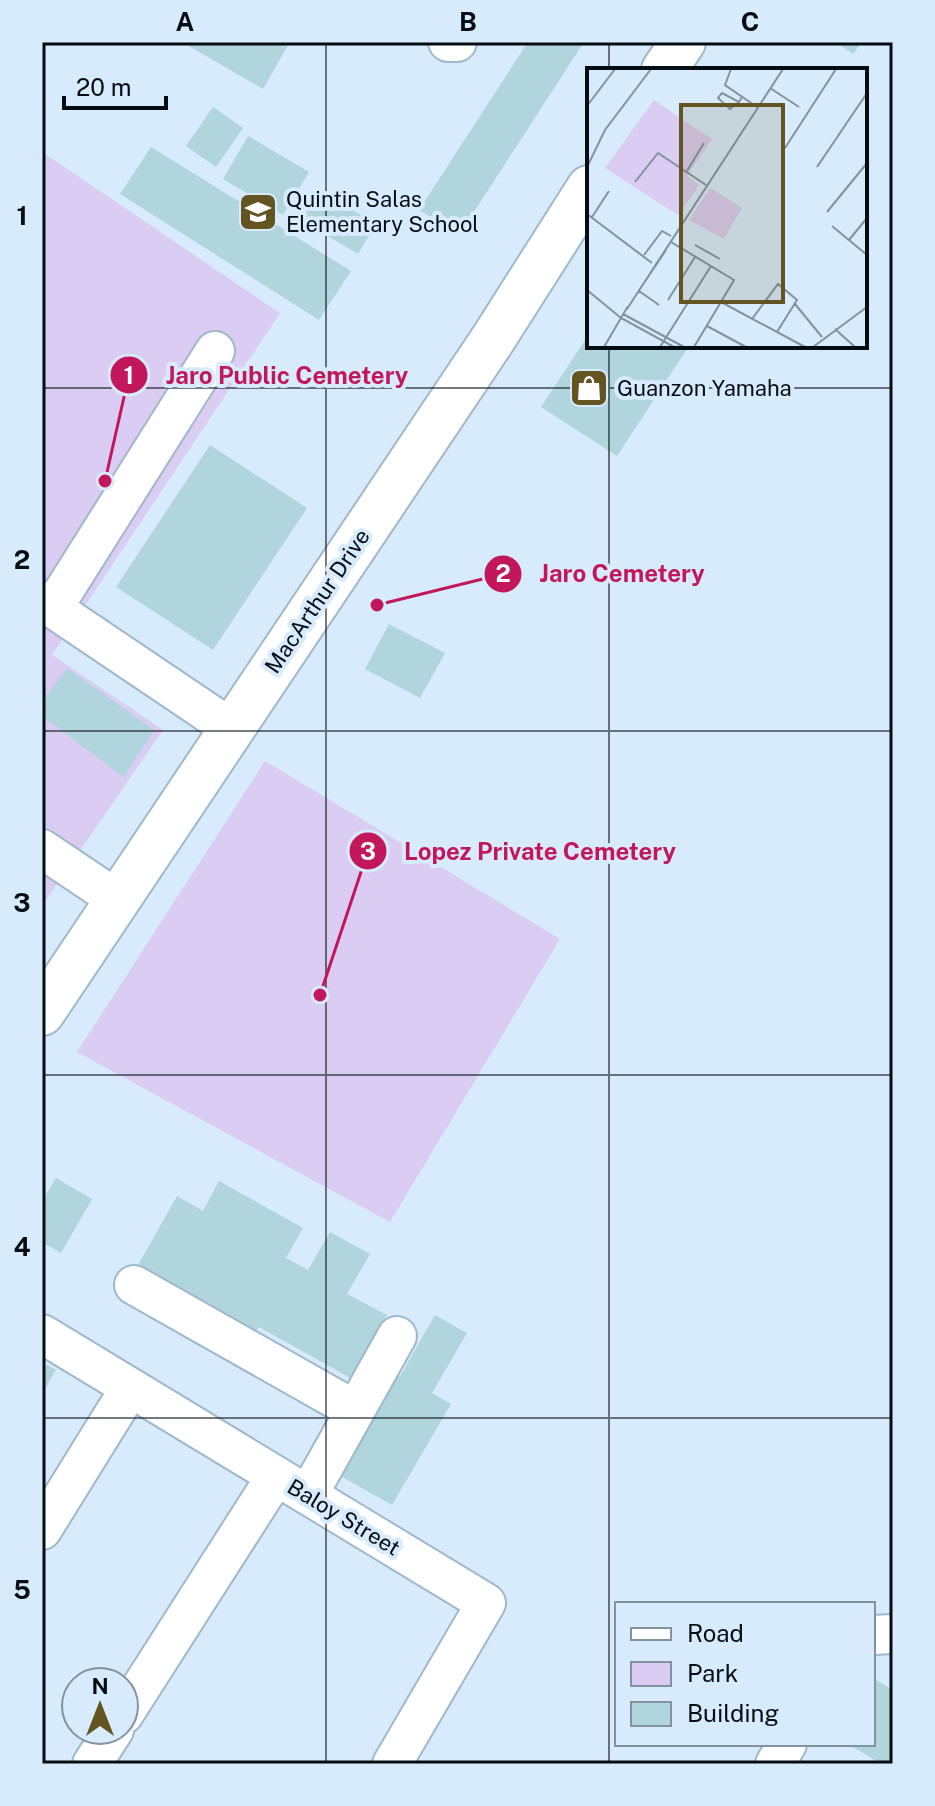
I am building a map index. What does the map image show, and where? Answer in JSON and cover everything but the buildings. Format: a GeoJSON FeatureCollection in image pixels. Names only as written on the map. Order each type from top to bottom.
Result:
{"type":"FeatureCollection","features":[{"type":"Feature","properties":{"kind":"main road"},"geometry":{"type":"LineString","coordinates":[[665,68],[683,42]]}},
{"type":"Feature","properties":{"kind":"main road","name":"MacArthur Drive"},"geometry":{"type":"LineString","coordinates":[[42,1013],[495,336],[587,191]]}},
{"type":"Feature","properties":{"kind":"street"},"geometry":{"type":"LineString","coordinates":[[448,42],[457,42]]}},
{"type":"Feature","properties":{"kind":"street"},"geometry":{"type":"LineString","coordinates":[[215,351],[47,604],[232,729]]}},
{"type":"Feature","properties":{"kind":"street"},"geometry":{"type":"LineString","coordinates":[[42,849],[118,900]]}},
{"type":"Feature","properties":{"kind":"street"},"geometry":{"type":"LineString","coordinates":[[134,1285],[355,1410]]}},
{"type":"Feature","properties":{"kind":"street","name":"Baloy Street"},"geometry":{"type":"LineString","coordinates":[[42,1334],[486,1603],[392,1764]]}},
{"type":"Feature","properties":{"kind":"street"},"geometry":{"type":"LineString","coordinates":[[140,1692],[292,1485],[355,1410],[397,1336]]}},
{"type":"Feature","properties":{"kind":"street"},"geometry":{"type":"LineString","coordinates":[[42,1530],[130,1388]]}},
{"type":"Feature","properties":{"kind":"street"},"geometry":{"type":"LineString","coordinates":[[92,1764],[104,1746]]}},
{"type":"Feature","properties":{"kind":"street"},"geometry":{"type":"LineString","coordinates":[[775,1764],[786,1746]]}},
{"type":"Feature","properties":{"kind":"green space"},"geometry":{"type":"Polygon","coordinates":[[[42,152],[280,313],[52,655],[163,730],[42,906],[42,152]]]}},
{"type":"Feature","properties":{"kind":"green space"},"geometry":{"type":"Polygon","coordinates":[[[265,761],[560,939],[390,1222],[77,1052],[265,761]]]}},
{"type":"Feature","properties":{"kind":"place","name":"Quintin Salas Elementary School"},"geometry":{"type":"Point","coordinates":[258,212]}},
{"type":"Feature","properties":{"kind":"place","name":"Guanzon Yamaha"},"geometry":{"type":"Point","coordinates":[589,388]}},
{"type":"Feature","properties":{"kind":"place","name":"Jaro Public Cemetery"},"geometry":{"type":"Point","coordinates":[105,481]}},
{"type":"Feature","properties":{"kind":"place","name":"Jaro Cemetery"},"geometry":{"type":"Point","coordinates":[377,605]}},
{"type":"Feature","properties":{"kind":"place","name":"Lopez Private Cemetery"},"geometry":{"type":"Point","coordinates":[320,995]}}]}
